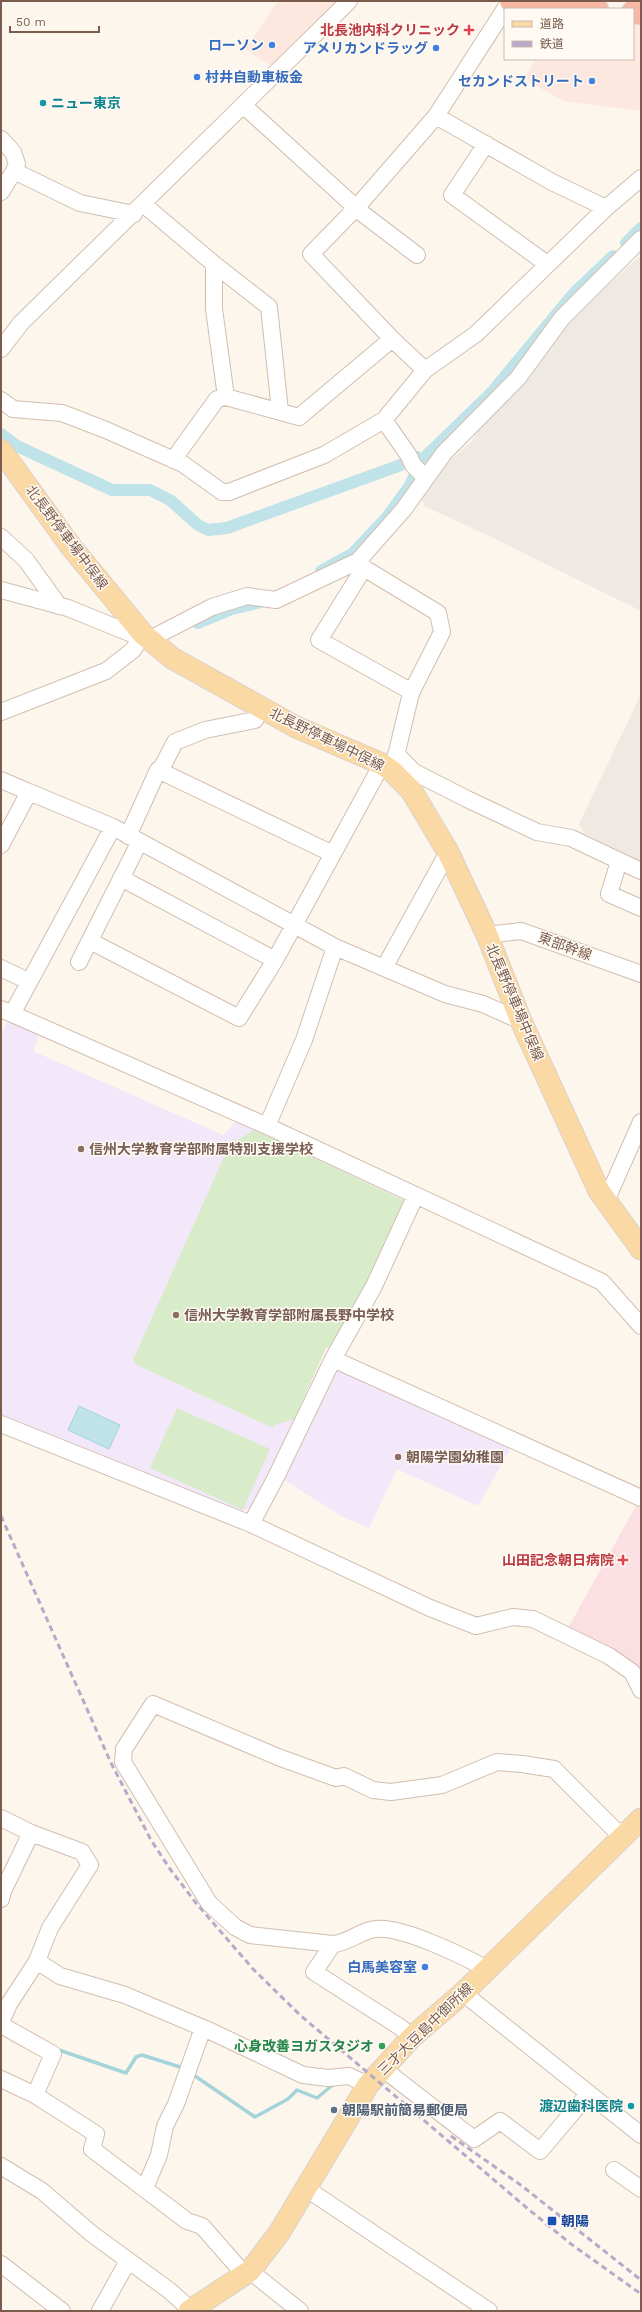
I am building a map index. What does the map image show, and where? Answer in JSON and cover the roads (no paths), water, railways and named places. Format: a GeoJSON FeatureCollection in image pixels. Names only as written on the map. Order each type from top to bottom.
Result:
{"type":"FeatureCollection","features":[{"type":"Feature","properties":{"kind":"highway"},"geometry":{"type":"LineString","coordinates":[[510,1],[586,8]]}},
{"type":"Feature","properties":{"kind":"main road","name":"北長野停車場中俣線"},"geometry":{"type":"LineString","coordinates":[[1,450],[72,548],[146,637],[172,658],[296,727],[390,763],[411,790],[448,852],[487,935],[521,1021],[599,1191],[641,1249]]}},
{"type":"Feature","properties":{"kind":"main road","name":"三才大豆島中御所線"},"geometry":{"type":"LineString","coordinates":[[190,2311],[248,2273],[280,2233],[368,2085],[382,2068],[412,2037],[463,1993],[635,1826]]}},
{"type":"Feature","properties":{"kind":"street"},"geometry":{"type":"LineString","coordinates":[[1,349],[21,323],[350,1]]}},
{"type":"Feature","properties":{"kind":"street"},"geometry":{"type":"LineString","coordinates":[[425,370],[392,339],[310,254],[356,208],[436,116],[504,10]]}},
{"type":"Feature","properties":{"kind":"street"},"geometry":{"type":"LineString","coordinates":[[243,105],[356,208],[417,255]]}},
{"type":"Feature","properties":{"kind":"street"},"geometry":{"type":"LineString","coordinates":[[436,116],[552,182],[606,208]]}},
{"type":"Feature","properties":{"kind":"street"},"geometry":{"type":"LineString","coordinates":[[1,139],[13,152],[17,164],[1,192]]}},
{"type":"Feature","properties":{"kind":"street"},"geometry":{"type":"LineString","coordinates":[[486,144],[452,195],[547,264]]}},
{"type":"Feature","properties":{"kind":"street"},"geometry":{"type":"LineString","coordinates":[[14,171],[80,203],[138,209],[214,264],[269,307],[280,411]]}},
{"type":"Feature","properties":{"kind":"street"},"geometry":{"type":"LineString","coordinates":[[1,400],[13,409],[62,413],[183,464],[222,492],[229,492],[324,455],[384,420],[425,370],[476,334],[606,208],[641,178]]}},
{"type":"Feature","properties":{"kind":"street"},"geometry":{"type":"LineString","coordinates":[[412,692],[319,640],[361,564],[404,509],[417,467],[444,453],[518,378],[562,318],[641,239]]}},
{"type":"Feature","properties":{"kind":"street"},"geometry":{"type":"LineString","coordinates":[[214,264],[214,309],[226,397]]}},
{"type":"Feature","properties":{"kind":"street"},"geometry":{"type":"LineString","coordinates":[[173,460],[217,399],[226,397],[299,417],[392,339]]}},
{"type":"Feature","properties":{"kind":"street"},"geometry":{"type":"LineString","coordinates":[[384,420],[417,467]]}},
{"type":"Feature","properties":{"kind":"street"},"geometry":{"type":"LineString","coordinates":[[1,537],[26,560],[59,606]]}},
{"type":"Feature","properties":{"kind":"street"},"geometry":{"type":"LineString","coordinates":[[1,712],[106,671],[133,650],[146,637],[212,607],[247,596],[276,600],[361,564]]}},
{"type":"Feature","properties":{"kind":"street"},"geometry":{"type":"LineString","coordinates":[[90,941],[239,1018],[275,960],[333,854],[390,763],[412,692],[442,632],[438,613],[361,564]]}},
{"type":"Feature","properties":{"kind":"street"},"geometry":{"type":"LineString","coordinates":[[1,590],[59,606],[132,634],[146,637]]}},
{"type":"Feature","properties":{"kind":"street"},"geometry":{"type":"LineString","coordinates":[[80,962],[121,878],[158,770],[160,771],[175,742],[205,730],[255,720],[262,708]]}},
{"type":"Feature","properties":{"kind":"street"},"geometry":{"type":"LineString","coordinates":[[390,763],[414,772],[537,832],[571,838],[641,871]]}},
{"type":"Feature","properties":{"kind":"street"},"geometry":{"type":"LineString","coordinates":[[160,771],[333,854]]}},
{"type":"Feature","properties":{"kind":"street"},"geometry":{"type":"LineString","coordinates":[[1,780],[113,827],[133,840],[335,947],[445,994],[483,1004],[521,1021]]}},
{"type":"Feature","properties":{"kind":"street"},"geometry":{"type":"LineString","coordinates":[[1,845],[29,792]]}},
{"type":"Feature","properties":{"kind":"street"},"geometry":{"type":"LineString","coordinates":[[113,827],[28,981],[6,1011],[267,1126],[415,1197],[602,1282],[641,1326]]}},
{"type":"Feature","properties":{"kind":"street"},"geometry":{"type":"LineString","coordinates":[[384,968],[448,852]]}},
{"type":"Feature","properties":{"kind":"street"},"geometry":{"type":"LineString","coordinates":[[619,861],[609,894],[641,908]]}},
{"type":"Feature","properties":{"kind":"street"},"geometry":{"type":"LineString","coordinates":[[121,878],[275,960]]}},
{"type":"Feature","properties":{"kind":"street","name":"東部幹線"},"geometry":{"type":"LineString","coordinates":[[487,935],[521,931],[641,974]]}},
{"type":"Feature","properties":{"kind":"street"},"geometry":{"type":"LineString","coordinates":[[267,1126],[304,1040],[335,947]]}},
{"type":"Feature","properties":{"kind":"street"},"geometry":{"type":"LineString","coordinates":[[1,968],[28,981]]}},
{"type":"Feature","properties":{"kind":"street"},"geometry":{"type":"LineString","coordinates":[[606,1200],[641,1122]]}},
{"type":"Feature","properties":{"kind":"street"},"geometry":{"type":"LineString","coordinates":[[251,1524],[275,1479],[333,1359],[374,1286],[415,1197]]}},
{"type":"Feature","properties":{"kind":"street"},"geometry":{"type":"LineString","coordinates":[[333,1359],[641,1498]]}},
{"type":"Feature","properties":{"kind":"street"},"geometry":{"type":"LineString","coordinates":[[1,1424],[251,1524],[430,1608],[476,1626],[513,1617],[533,1619],[609,1656],[632,1672],[641,1690]]}},
{"type":"Feature","properties":{"kind":"street"},"geometry":{"type":"LineString","coordinates":[[487,1969],[457,1953],[387,1928],[374,1929],[342,1943],[333,1944],[250,1935],[235,1927],[209,1903],[124,1762],[124,1749],[153,1704],[278,1757],[336,1778],[344,1776],[373,1790],[391,1792],[442,1785],[497,1762],[554,1769],[616,1831],[635,1826]]}},
{"type":"Feature","properties":{"kind":"street"},"geometry":{"type":"LineString","coordinates":[[1,1818],[31,1833],[82,1852],[90,1865],[50,1928],[37,1961],[9,2004],[1,2024],[54,2054],[35,2095]]}},
{"type":"Feature","properties":{"kind":"street"},"geometry":{"type":"LineString","coordinates":[[1,1899],[3,1891],[31,1833]]}},
{"type":"Feature","properties":{"kind":"street"},"geometry":{"type":"LineString","coordinates":[[333,1944],[314,1972],[400,2027],[412,2037]]}},
{"type":"Feature","properties":{"kind":"street"},"geometry":{"type":"LineString","coordinates":[[37,1961],[60,1976],[125,1995],[203,2028],[303,2074],[328,2078],[349,2076],[368,2085]]}},
{"type":"Feature","properties":{"kind":"street"},"geometry":{"type":"LineString","coordinates":[[463,1993],[641,2135]]}},
{"type":"Feature","properties":{"kind":"street"},"geometry":{"type":"LineString","coordinates":[[146,2188],[160,2154],[165,2126],[176,2104],[203,2028]]}},
{"type":"Feature","properties":{"kind":"street"},"geometry":{"type":"LineString","coordinates":[[382,2068],[474,2139],[500,2121],[540,2151],[589,2093]]}},
{"type":"Feature","properties":{"kind":"street"},"geometry":{"type":"LineString","coordinates":[[1,2079],[35,2095],[96,2134],[92,2150],[146,2188],[187,2220],[202,2226],[248,2273],[300,2311]]}},
{"type":"Feature","properties":{"kind":"street"},"geometry":{"type":"LineString","coordinates":[[1,2166],[42,2191],[68,2214],[128,2261],[170,2291],[190,2311]]}},
{"type":"Feature","properties":{"kind":"street"},"geometry":{"type":"LineString","coordinates":[[614,2170],[641,2190]]}},
{"type":"Feature","properties":{"kind":"street"},"geometry":{"type":"LineString","coordinates":[[307,2189],[488,2311]]}},
{"type":"Feature","properties":{"kind":"street"},"geometry":{"type":"LineString","coordinates":[[100,2311],[128,2261]]}},
{"type":"Feature","properties":{"kind":"street"},"geometry":{"type":"LineString","coordinates":[[1,2264],[62,2311]]}},
{"type":"Feature","properties":{"kind":"water"},"geometry":{"type":"Polygon","coordinates":[[[79,1406],[120,1425],[109,1449],[68,1430],[79,1406]]]}},
{"type":"Feature","properties":{"kind":"waterway"},"geometry":{"type":"LineString","coordinates":[[626,243],[641,228]]}},
{"type":"Feature","properties":{"kind":"waterway"},"geometry":{"type":"LineString","coordinates":[[321,571],[352,554],[387,517],[409,487],[425,457],[492,392],[574,293],[613,256]]}},
{"type":"Feature","properties":{"kind":"waterway"},"geometry":{"type":"LineString","coordinates":[[1,434],[17,446],[112,490],[150,490],[170,500],[198,525],[208,530],[227,528],[398,466],[417,457]]}},
{"type":"Feature","properties":{"kind":"waterway"},"geometry":{"type":"LineString","coordinates":[[198,623],[232,609],[261,602]]}},
{"type":"Feature","properties":{"kind":"waterway"},"geometry":{"type":"LineString","coordinates":[[56,2049],[126,2073],[136,2057],[142,2055],[180,2067]]}},
{"type":"Feature","properties":{"kind":"waterway"},"geometry":{"type":"LineString","coordinates":[[195,2076],[255,2117],[288,2099],[297,2090],[317,2098],[335,2083]]}},
{"type":"Feature","properties":{"kind":"railway"},"geometry":{"type":"LineString","coordinates":[[1,1516],[111,1763],[151,1840],[170,1869],[196,1903],[253,1969],[300,2015],[527,2208],[571,2244],[641,2294]]}},
{"type":"Feature","properties":{"kind":"railway"},"geometry":{"type":"LineString","coordinates":[[451,2136],[522,2186],[641,2280]]}},
{"type":"Feature","properties":{"kind":"place","name":"北長池内科クリニック"},"geometry":{"type":"Point","coordinates":[469,30]}},
{"type":"Feature","properties":{"kind":"place","name":"ローソン"},"geometry":{"type":"Point","coordinates":[272,45]}},
{"type":"Feature","properties":{"kind":"place","name":"アメリカンドラッグ"},"geometry":{"type":"Point","coordinates":[436,48]}},
{"type":"Feature","properties":{"kind":"place","name":"村井自動車板金"},"geometry":{"type":"Point","coordinates":[197,77]}},
{"type":"Feature","properties":{"kind":"place","name":"セカンドストリート"},"geometry":{"type":"Point","coordinates":[592,81]}},
{"type":"Feature","properties":{"kind":"place","name":"ニュー東京"},"geometry":{"type":"Point","coordinates":[43,103]}},
{"type":"Feature","properties":{"kind":"place","name":"信州大学教育学部附属特別支援学校"},"geometry":{"type":"Point","coordinates":[81,1149]}},
{"type":"Feature","properties":{"kind":"place","name":"信州大学教育学部附属長野中学校"},"geometry":{"type":"Point","coordinates":[176,1315]}},
{"type":"Feature","properties":{"kind":"place","name":"朝陽学園幼稚園"},"geometry":{"type":"Point","coordinates":[398,1457]}},
{"type":"Feature","properties":{"kind":"place","name":"山田記念朝日病院"},"geometry":{"type":"Point","coordinates":[623,1560]}},
{"type":"Feature","properties":{"kind":"place","name":"白馬美容室"},"geometry":{"type":"Point","coordinates":[425,1967]}},
{"type":"Feature","properties":{"kind":"place","name":"心身改善ヨガスタジオ"},"geometry":{"type":"Point","coordinates":[382,2046]}},
{"type":"Feature","properties":{"kind":"place","name":"渡辺歯科医院"},"geometry":{"type":"Point","coordinates":[631,2106]}},
{"type":"Feature","properties":{"kind":"place","name":"朝陽駅前簡易郵便局"},"geometry":{"type":"Point","coordinates":[334,2110]}},
{"type":"Feature","properties":{"kind":"place","name":"朝陽"},"geometry":{"type":"Point","coordinates":[552,2221]}}]}
